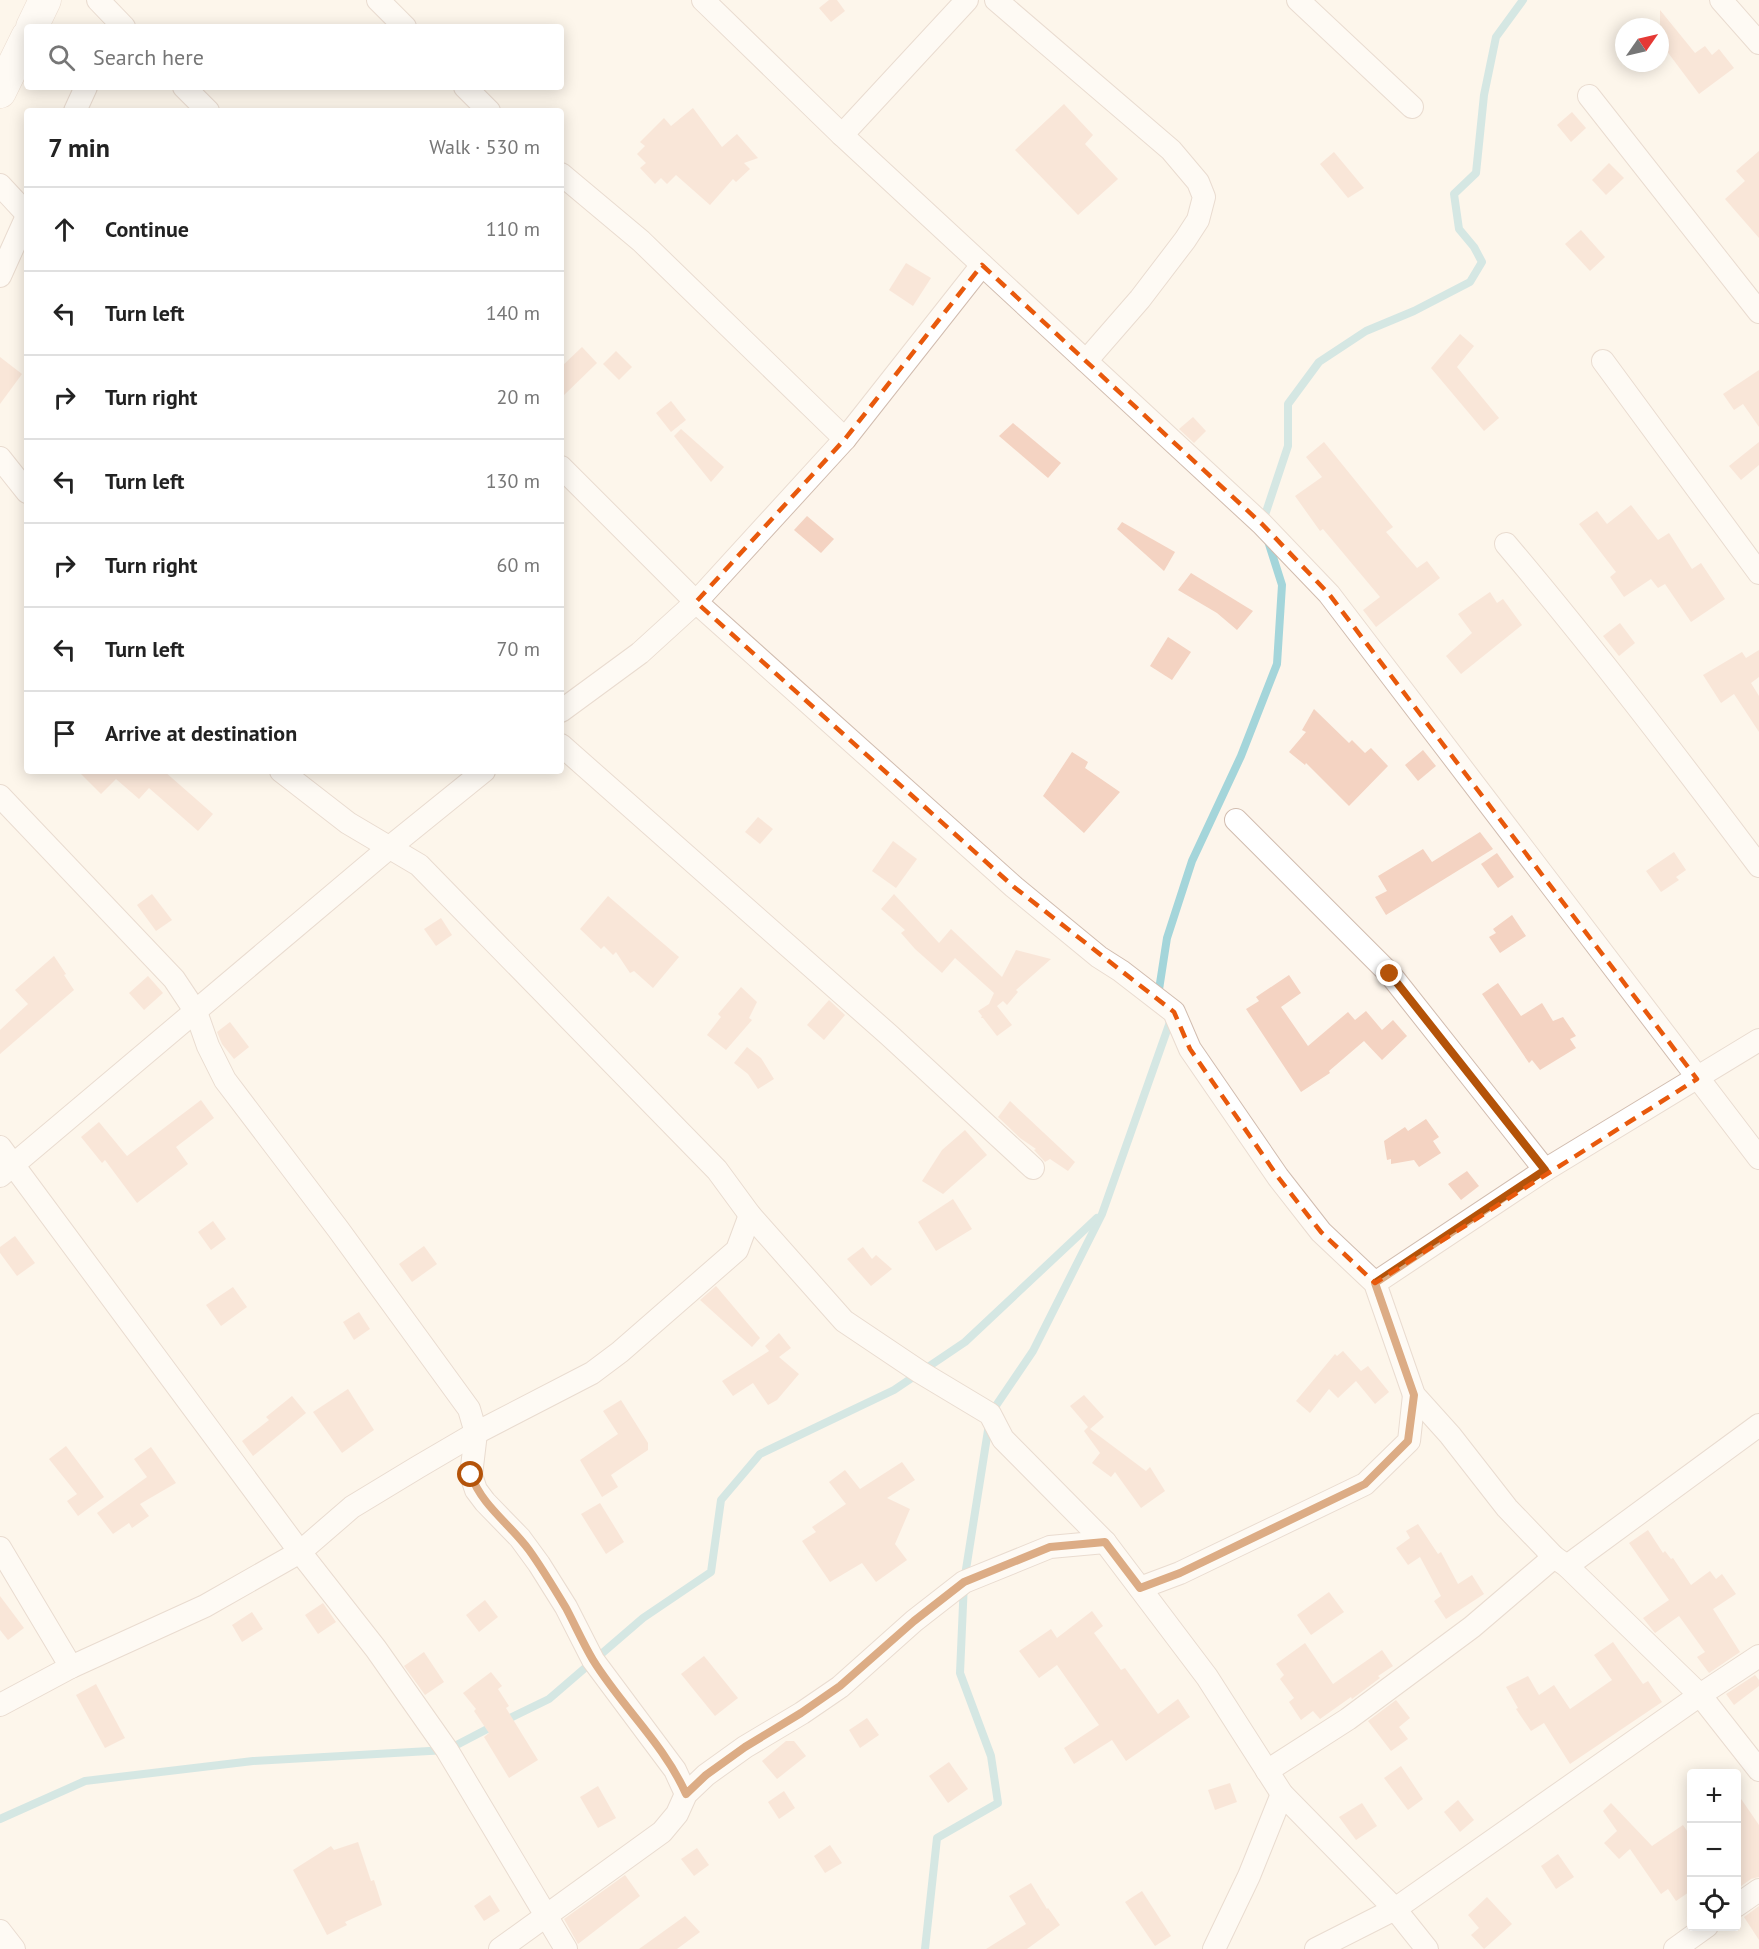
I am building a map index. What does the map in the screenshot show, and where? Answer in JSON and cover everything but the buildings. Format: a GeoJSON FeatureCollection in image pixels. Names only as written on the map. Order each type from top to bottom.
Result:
{"type":"FeatureCollection","features":[{"type":"Feature","properties":{"kind":"main road"},"geometry":{"type":"LineString","coordinates":[[33,24],[45,0]]}},
{"type":"Feature","properties":{"kind":"main road"},"geometry":{"type":"LineString","coordinates":[[0,92],[24,43]]}},
{"type":"Feature","properties":{"kind":"street"},"geometry":{"type":"LineString","coordinates":[[98,0],[120,18]]}},
{"type":"Feature","properties":{"kind":"street"},"geometry":{"type":"LineString","coordinates":[[378,0],[402,24]]}},
{"type":"Feature","properties":{"kind":"street"},"geometry":{"type":"LineString","coordinates":[[703,0],[842,135],[1262,524],[1329,594],[1759,1158]]}},
{"type":"Feature","properties":{"kind":"street"},"geometry":{"type":"LineString","coordinates":[[842,135],[968,0]]}},
{"type":"Feature","properties":{"kind":"street"},"geometry":{"type":"LineString","coordinates":[[996,0],[1171,150],[1198,182],[1204,197],[1198,220],[1185,240],[1140,299],[1086,361]]}},
{"type":"Feature","properties":{"kind":"street"},"geometry":{"type":"LineString","coordinates":[[1298,0],[1412,107]]}},
{"type":"Feature","properties":{"kind":"street"},"geometry":{"type":"LineString","coordinates":[[1731,3],[1759,43]]}},
{"type":"Feature","properties":{"kind":"street"},"geometry":{"type":"LineString","coordinates":[[76,108],[85,90]]}},
{"type":"Feature","properties":{"kind":"street"},"geometry":{"type":"LineString","coordinates":[[187,90],[205,108]]}},
{"type":"Feature","properties":{"kind":"street"},"geometry":{"type":"LineString","coordinates":[[468,90],[486,108]]}},
{"type":"Feature","properties":{"kind":"street"},"geometry":{"type":"LineString","coordinates":[[1588,96],[1759,312]]}},
{"type":"Feature","properties":{"kind":"street"},"geometry":{"type":"LineString","coordinates":[[564,177],[641,241],[845,439]]}},
{"type":"Feature","properties":{"kind":"street"},"geometry":{"type":"LineString","coordinates":[[0,185],[24,212]]}},
{"type":"Feature","properties":{"kind":"street"},"geometry":{"type":"LineString","coordinates":[[0,276],[24,222]]}},
{"type":"Feature","properties":{"kind":"street"},"geometry":{"type":"LineString","coordinates":[[564,709],[640,653],[696,602],[845,439],[982,266]]}},
{"type":"Feature","properties":{"kind":"street"},"geometry":{"type":"LineString","coordinates":[[1603,361],[1759,573]]}},
{"type":"Feature","properties":{"kind":"street"},"geometry":{"type":"LineString","coordinates":[[0,458],[24,488]]}},
{"type":"Feature","properties":{"kind":"street"},"geometry":{"type":"LineString","coordinates":[[564,470],[696,602],[1014,887],[1099,957],[1122,971],[1174,1012],[1190,1049],[1278,1177],[1321,1232],[1375,1283],[1414,1395],[1450,1435],[1508,1508],[1700,1695],[1759,1770]]}},
{"type":"Feature","properties":{"kind":"street"},"geometry":{"type":"LineString","coordinates":[[1506,544],[1644,714],[1759,866]]}},
{"type":"Feature","properties":{"kind":"street"},"geometry":{"type":"LineString","coordinates":[[564,748],[880,1027],[1033,1168]]}},
{"type":"Feature","properties":{"kind":"street"},"geometry":{"type":"LineString","coordinates":[[285,774],[348,823],[419,865],[458,903],[717,1170],[750,1215],[844,1321],[920,1372],[990,1414],[1004,1439],[1105,1542],[1206,1677],[1282,1794],[1395,1908],[1427,1949]]}},
{"type":"Feature","properties":{"kind":"street"},"geometry":{"type":"LineString","coordinates":[[7,1171],[390,847],[480,774]]}},
{"type":"Feature","properties":{"kind":"street"},"geometry":{"type":"LineString","coordinates":[[0,796],[174,979],[196,1012],[208,1046],[225,1080],[458,1392],[469,1409],[476,1433],[471,1475],[476,1490],[520,1538],[539,1564],[566,1607],[593,1660],[675,1770],[686,1794]]}},
{"type":"Feature","properties":{"kind":"street"},"geometry":{"type":"LineString","coordinates":[[1236,820],[1390,974],[1545,1170]]}},
{"type":"Feature","properties":{"kind":"street"},"geometry":{"type":"LineString","coordinates":[[1375,1283],[1545,1170],[1759,1040]]}},
{"type":"Feature","properties":{"kind":"street"},"geometry":{"type":"LineString","coordinates":[[0,1147],[7,1171],[376,1649],[447,1750],[566,1949]]}},
{"type":"Feature","properties":{"kind":"street"},"geometry":{"type":"LineString","coordinates":[[0,1705],[71,1667],[205,1606],[300,1552],[352,1507],[476,1433],[592,1373],[620,1352],[737,1250],[750,1215]]}},
{"type":"Feature","properties":{"kind":"street"},"geometry":{"type":"LineString","coordinates":[[1140,1588],[1180,1573],[1365,1484],[1408,1441],[1414,1395]]}},
{"type":"Feature","properties":{"kind":"street"},"geometry":{"type":"LineString","coordinates":[[1267,1771],[1348,1719],[1560,1561],[1759,1425]]}},
{"type":"Feature","properties":{"kind":"street"},"geometry":{"type":"LineString","coordinates":[[500,1949],[662,1832],[677,1814],[686,1794],[706,1775],[840,1686],[914,1621],[964,1582],[1050,1547],[1105,1542]]}},
{"type":"Feature","properties":{"kind":"street"},"geometry":{"type":"LineString","coordinates":[[0,1548],[71,1667]]}},
{"type":"Feature","properties":{"kind":"street"},"geometry":{"type":"LineString","coordinates":[[1317,1949],[1395,1908],[1759,1656]]}},
{"type":"Feature","properties":{"kind":"street"},"geometry":{"type":"LineString","coordinates":[[1214,1949],[1249,1876],[1282,1794]]}},
{"type":"Feature","properties":{"kind":"street"},"geometry":{"type":"LineString","coordinates":[[1741,1903],[1759,1890]]}},
{"type":"Feature","properties":{"kind":"street"},"geometry":{"type":"LineString","coordinates":[[0,1931],[14,1949]]}},
{"type":"Feature","properties":{"kind":"street"},"geometry":{"type":"LineString","coordinates":[[1675,1949],[1700,1931]]}},
{"type":"Feature","properties":{"kind":"highlighted area"},"geometry":{"type":"Polygon","coordinates":[[[982,265],[1262,524],[1329,594],[1697,1079],[1375,1283],[1321,1232],[1278,1177],[1190,1049],[1174,1012],[1014,887],[696,602],[845,439],[982,265]]]}},
{"type":"Feature","properties":{"kind":"waterway"},"geometry":{"type":"LineString","coordinates":[[1263,521],[1288,446],[1288,404],[1319,362],[1366,331],[1414,311],[1470,282],[1482,262],[1474,247],[1459,229],[1454,194],[1476,173],[1484,95],[1496,37],[1523,0]]}},
{"type":"Feature","properties":{"kind":"waterway"},"geometry":{"type":"LineString","coordinates":[[1158,996],[1167,938],[1192,861],[1241,756],[1277,664],[1282,585],[1268,541]]}},
{"type":"Feature","properties":{"kind":"waterway"},"geometry":{"type":"LineString","coordinates":[[991,1413],[1033,1351],[1102,1214],[1171,1019]]}},
{"type":"Feature","properties":{"kind":"waterway"},"geometry":{"type":"LineString","coordinates":[[504,1721],[549,1699],[643,1618],[711,1572],[721,1500],[760,1454],[894,1390],[965,1342],[1097,1218]]}},
{"type":"Feature","properties":{"kind":"waterway"},"geometry":{"type":"LineString","coordinates":[[925,1949],[937,1838],[998,1803],[991,1756],[960,1673],[964,1582],[989,1424]]}},
{"type":"Feature","properties":{"kind":"waterway"},"geometry":{"type":"LineString","coordinates":[[0,1819],[85,1781],[253,1761],[447,1750],[493,1726]]}},
{"type":"Feature","properties":{"kind":"route"},"geometry":{"type":"LineString","coordinates":[[471,1475],[476,1490],[520,1538],[539,1564],[566,1607],[593,1660],[675,1770],[686,1794],[706,1775],[745,1747],[840,1686],[914,1621],[964,1582],[1050,1547],[1105,1542],[1140,1588],[1180,1573],[1365,1484],[1408,1441],[1414,1395],[1375,1283],[1545,1170],[1390,974]]}}]}
